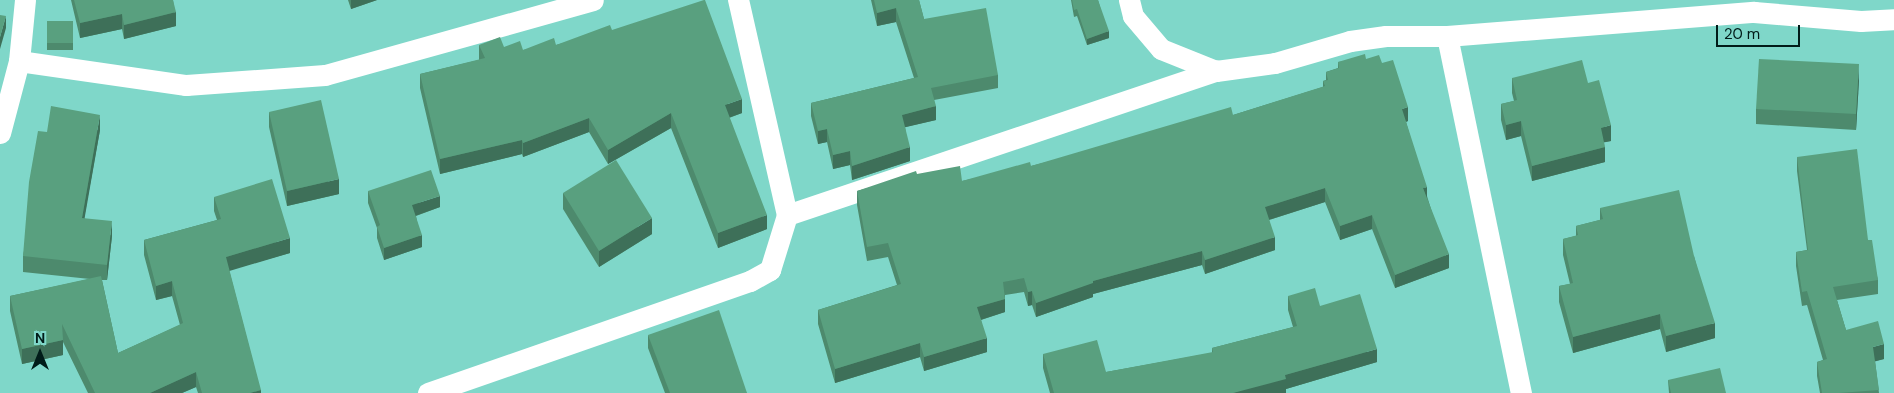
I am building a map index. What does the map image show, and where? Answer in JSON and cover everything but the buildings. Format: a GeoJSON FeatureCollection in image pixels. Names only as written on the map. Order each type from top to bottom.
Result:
{"type":"FeatureCollection","features":[{"type":"Feature","properties":{"kind":"street"},"geometry":{"type":"LineString","coordinates":[[0,133],[19,60],[25,0]]}},
{"type":"Feature","properties":{"kind":"street"},"geometry":{"type":"LineString","coordinates":[[19,60],[186,85],[325,75],[593,0]]}},
{"type":"Feature","properties":{"kind":"street"},"geometry":{"type":"LineString","coordinates":[[428,393],[750,281],[770,270],[787,215],[738,0]]}},
{"type":"Feature","properties":{"kind":"street"},"geometry":{"type":"LineString","coordinates":[[1129,0],[1133,16],[1161,49],[1216,71]]}},
{"type":"Feature","properties":{"kind":"street"},"geometry":{"type":"LineString","coordinates":[[787,215],[1216,71],[1274,63],[1350,41],[1386,36],[1447,36],[1754,12],[1861,21],[1894,19]]}},
{"type":"Feature","properties":{"kind":"street"},"geometry":{"type":"LineString","coordinates":[[1447,36],[1521,393]]}}]}
